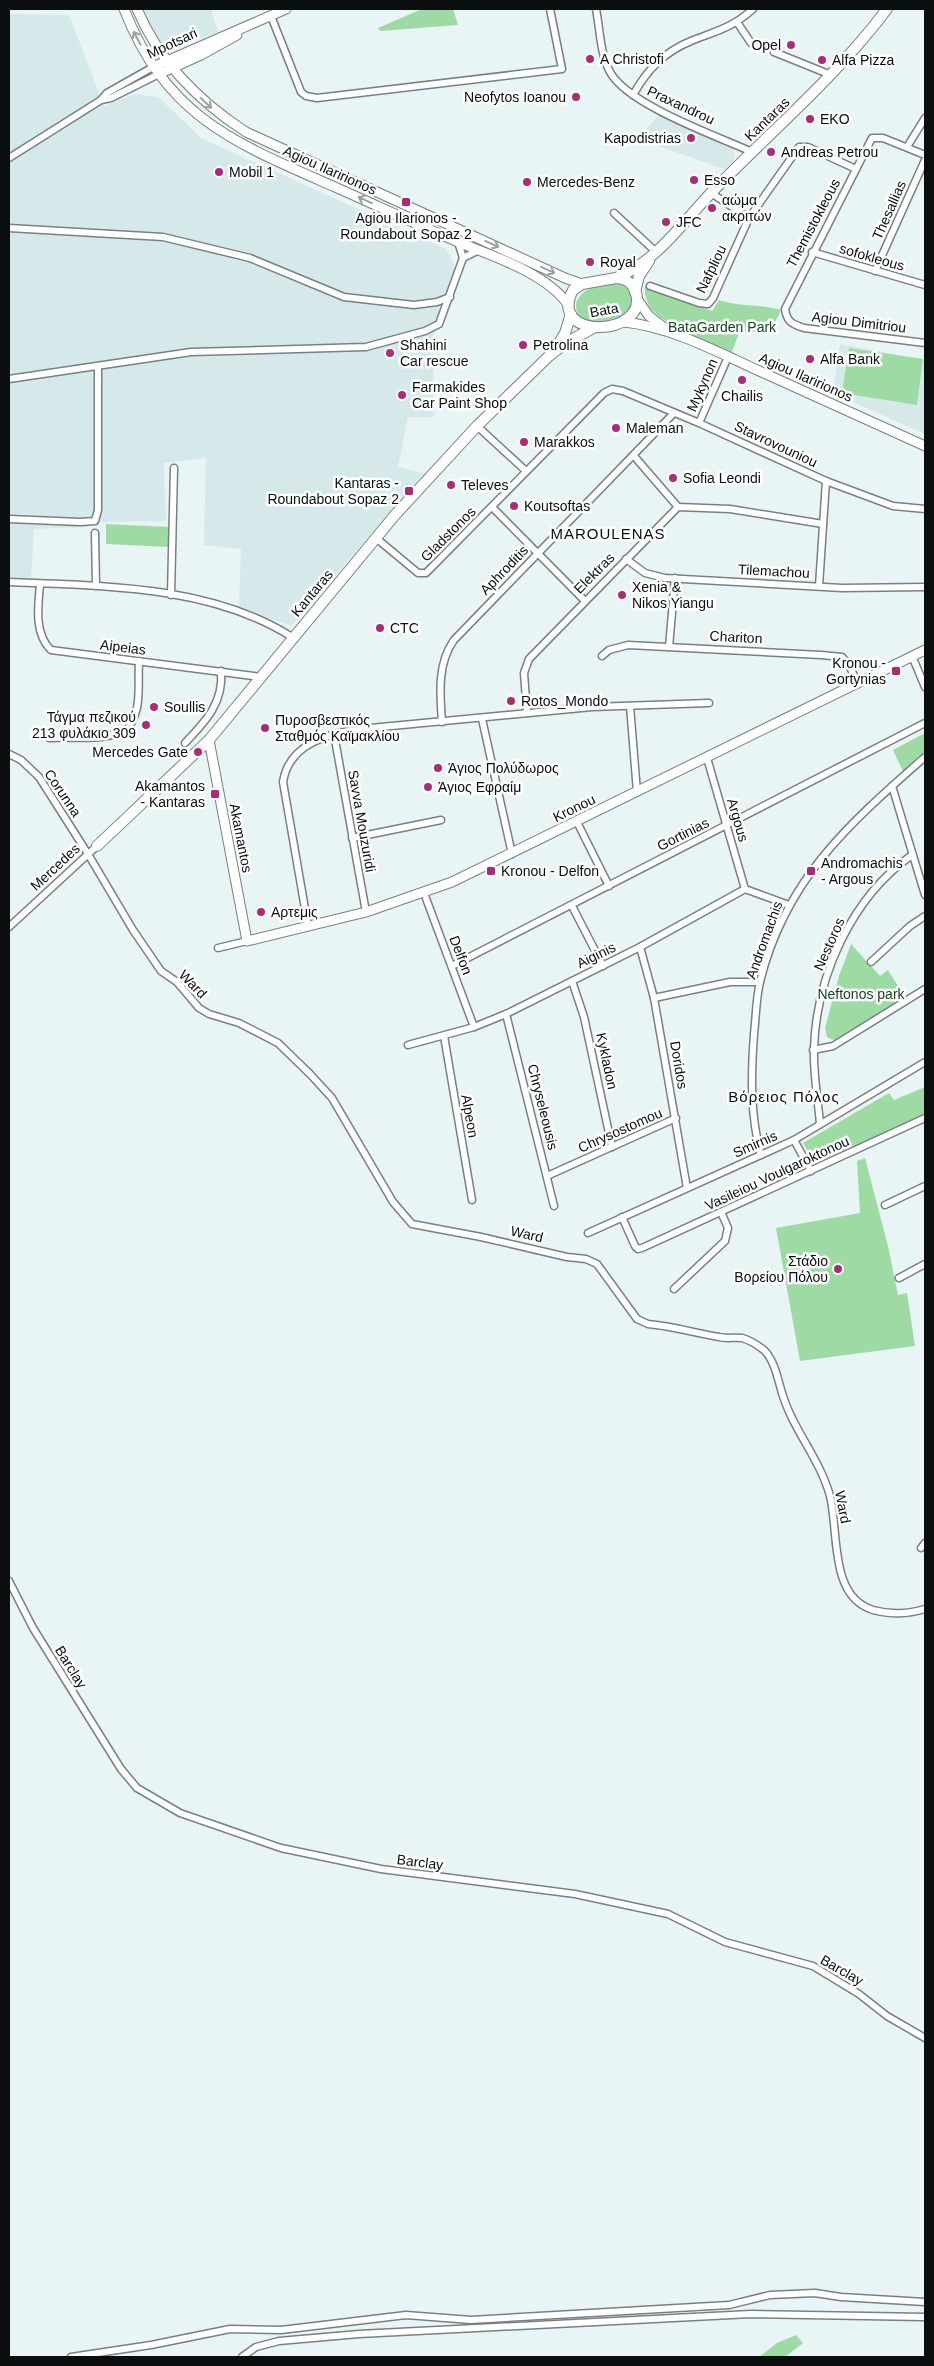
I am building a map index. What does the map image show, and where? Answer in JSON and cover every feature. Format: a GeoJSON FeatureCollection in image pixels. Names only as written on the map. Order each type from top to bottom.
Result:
{"type":"FeatureCollection","features":[{"type":"Feature","properties":{"kind":"main road","name":"Kantaras"},"geometry":{"type":"LineString","coordinates":[[636,296],[639,276],[659,248],[711,193],[831,75],[887,9]]}},
{"type":"Feature","properties":{"kind":"main road","name":"Kantaras"},"geometry":{"type":"LineString","coordinates":[[616,278],[628,272],[659,248]]}},
{"type":"Feature","properties":{"kind":"main road"},"geometry":{"type":"LineString","coordinates":[[582,284],[616,278]]}},
{"type":"Feature","properties":{"kind":"main road","name":"Bata"},"geometry":{"type":"LineString","coordinates":[[582,284],[573,290],[570,310],[581,325],[593,328],[624,322],[634,314],[636,296],[632,286],[625,279],[616,278]]}},
{"type":"Feature","properties":{"kind":"main road","name":"Kantaras"},"geometry":{"type":"LineString","coordinates":[[549,356],[565,333],[570,310]]}},
{"type":"Feature","properties":{"kind":"main road","name":"Kantaras"},"geometry":{"type":"LineString","coordinates":[[97,846],[209,740],[292,637],[376,538],[477,426],[549,356],[564,344],[593,328]]}},
{"type":"Feature","properties":{"kind":"street","name":"Agiou Ilaririonos"},"geometry":{"type":"LineString","coordinates":[[124,9],[137,40],[159,74],[184,103],[226,136],[262,155],[479,250],[551,286],[570,310]]}},
{"type":"Feature","properties":{"kind":"street","name":"Agiou Ilaririonos"},"geometry":{"type":"LineString","coordinates":[[137,9],[148,33],[172,68],[212,109],[246,132],[565,278],[582,284]]}},
{"type":"Feature","properties":{"kind":"street","name":"Mpotsari"},"geometry":{"type":"LineString","coordinates":[[9,158],[101,100],[107,92],[153,66],[286,9]]}},
{"type":"Feature","properties":{"kind":"street"},"geometry":{"type":"LineString","coordinates":[[271,16],[301,92],[306,96],[318,98],[562,69],[550,9]]}},
{"type":"Feature","properties":{"kind":"street","name":"Praxandrou"},"geometry":{"type":"LineString","coordinates":[[596,9],[606,62],[617,81],[633,95],[659,110],[752,152]]}},
{"type":"Feature","properties":{"kind":"street"},"geometry":{"type":"LineString","coordinates":[[633,95],[649,69],[665,55],[683,44],[723,30],[753,9]]}},
{"type":"Feature","properties":{"kind":"street","name":"Mpotsari"},"geometry":{"type":"LineString","coordinates":[[101,100],[111,98],[202,55],[261,20]]}},
{"type":"Feature","properties":{"kind":"street"},"geometry":{"type":"LineString","coordinates":[[737,22],[751,43]]}},
{"type":"Feature","properties":{"kind":"street"},"geometry":{"type":"LineString","coordinates":[[774,52],[831,75]]}},
{"type":"Feature","properties":{"kind":"street"},"geometry":{"type":"LineString","coordinates":[[925,118],[907,147],[925,154]]}},
{"type":"Feature","properties":{"kind":"street","name":"Themistokleous"},"geometry":{"type":"LineString","coordinates":[[790,323],[786,319],[786,304],[870,141],[874,137],[907,147]]}},
{"type":"Feature","properties":{"kind":"street","name":"Nafpliou"},"geometry":{"type":"LineString","coordinates":[[650,286],[699,303],[708,304],[713,298],[749,218],[798,147],[808,146],[856,169]]}},
{"type":"Feature","properties":{"kind":"street","name":"Thesallias"},"geometry":{"type":"LineString","coordinates":[[875,271],[925,160]]}},
{"type":"Feature","properties":{"kind":"street"},"geometry":{"type":"LineString","coordinates":[[711,193],[749,218]]}},
{"type":"Feature","properties":{"kind":"street"},"geometry":{"type":"LineString","coordinates":[[614,213],[659,248]]}},
{"type":"Feature","properties":{"kind":"street"},"geometry":{"type":"LineString","coordinates":[[9,228],[162,237],[250,258],[344,297],[414,305],[437,302],[450,297]]}},
{"type":"Feature","properties":{"kind":"street"},"geometry":{"type":"LineString","coordinates":[[9,379],[190,352],[366,347],[425,331],[439,324],[450,297],[462,258],[458,242]]}},
{"type":"Feature","properties":{"kind":"street"},"geometry":{"type":"LineString","coordinates":[[462,258],[479,250]]}},
{"type":"Feature","properties":{"kind":"street","name":"sofokleous"},"geometry":{"type":"LineString","coordinates":[[812,252],[925,285]]}},
{"type":"Feature","properties":{"kind":"street","name":"Agiou Ilaririonos"},"geometry":{"type":"LineString","coordinates":[[636,296],[649,316],[674,335]]}},
{"type":"Feature","properties":{"kind":"street","name":"Agiou Ilaririonos"},"geometry":{"type":"LineString","coordinates":[[624,322],[645,325],[728,357],[925,446]]}},
{"type":"Feature","properties":{"kind":"street","name":"Agiou Dimitriou"},"geometry":{"type":"LineString","coordinates":[[790,323],[804,328],[925,343]]}},
{"type":"Feature","properties":{"kind":"street","name":"Mykynon"},"geometry":{"type":"LineString","coordinates":[[699,423],[728,357]]}},
{"type":"Feature","properties":{"kind":"street"},"geometry":{"type":"LineString","coordinates":[[9,519],[95,521],[98,510],[98,367]]}},
{"type":"Feature","properties":{"kind":"street","name":"Stavrovouniou"},"geometry":{"type":"LineString","coordinates":[[619,390],[699,423],[826,481],[893,506],[925,509]]}},
{"type":"Feature","properties":{"kind":"street","name":"Gladstonos"},"geometry":{"type":"LineString","coordinates":[[376,538],[418,573],[424,574],[429,571],[604,393],[619,390]]}},
{"type":"Feature","properties":{"kind":"street","name":"Aphroditis"},"geometry":{"type":"LineString","coordinates":[[442,722],[441,676],[448,650],[459,635],[674,413]]}},
{"type":"Feature","properties":{"kind":"street"},"geometry":{"type":"LineString","coordinates":[[477,426],[526,471]]}},
{"type":"Feature","properties":{"kind":"street"},"geometry":{"type":"LineString","coordinates":[[634,456],[678,507],[730,509],[823,524]]}},
{"type":"Feature","properties":{"kind":"street"},"geometry":{"type":"LineString","coordinates":[[171,595],[174,468]]}},
{"type":"Feature","properties":{"kind":"street"},"geometry":{"type":"LineString","coordinates":[[819,586],[826,481]]}},
{"type":"Feature","properties":{"kind":"street"},"geometry":{"type":"LineString","coordinates":[[492,507],[584,600]]}},
{"type":"Feature","properties":{"kind":"street","name":"Elektras"},"geometry":{"type":"LineString","coordinates":[[527,713],[524,673],[526,663],[584,600],[678,507]]}},
{"type":"Feature","properties":{"kind":"street"},"geometry":{"type":"LineString","coordinates":[[95,533],[96,586]]}},
{"type":"Feature","properties":{"kind":"street","name":"Tilemachou"},"geometry":{"type":"LineString","coordinates":[[626,559],[645,573],[675,578],[819,586],[925,587]]}},
{"type":"Feature","properties":{"kind":"street"},"geometry":{"type":"LineString","coordinates":[[670,647],[675,578]]}},
{"type":"Feature","properties":{"kind":"street"},"geometry":{"type":"LineString","coordinates":[[9,582],[40,585],[96,586],[171,595],[240,610],[271,624],[292,637]]}},
{"type":"Feature","properties":{"kind":"street","name":"Aipeias"},"geometry":{"type":"LineString","coordinates":[[40,585],[39,627],[45,645],[51,650],[261,677]]}},
{"type":"Feature","properties":{"kind":"street","name":"Chariton"},"geometry":{"type":"LineString","coordinates":[[602,656],[609,650],[628,645],[752,650],[842,658],[849,666],[857,682]]}},
{"type":"Feature","properties":{"kind":"street","name":"Kronou"},"geometry":{"type":"LineString","coordinates":[[218,948],[366,912],[424,893],[478,871],[925,650]]}},
{"type":"Feature","properties":{"kind":"street"},"geometry":{"type":"LineString","coordinates":[[912,656],[925,686]]}},
{"type":"Feature","properties":{"kind":"street"},"geometry":{"type":"LineString","coordinates":[[49,738],[88,737],[114,734],[126,730],[133,721],[137,708],[139,661]]}},
{"type":"Feature","properties":{"kind":"street"},"geometry":{"type":"LineString","coordinates":[[185,743],[213,711],[221,690],[221,671]]}},
{"type":"Feature","properties":{"kind":"street"},"geometry":{"type":"LineString","coordinates":[[308,926],[283,782],[289,764],[298,751],[314,741],[334,734],[360,729],[482,719],[527,713],[708,703]]}},
{"type":"Feature","properties":{"kind":"street"},"geometry":{"type":"LineString","coordinates":[[630,706],[638,792]]}},
{"type":"Feature","properties":{"kind":"street"},"geometry":{"type":"LineString","coordinates":[[482,719],[512,854]]}},
{"type":"Feature","properties":{"kind":"street","name":"Gortinias"},"geometry":{"type":"LineString","coordinates":[[452,966],[925,723]]}},
{"type":"Feature","properties":{"kind":"street","name":"Savva Mouzuridi"},"geometry":{"type":"LineString","coordinates":[[334,734],[366,912]]}},
{"type":"Feature","properties":{"kind":"street","name":"Akamantos"},"geometry":{"type":"LineString","coordinates":[[209,740],[247,941]]}},
{"type":"Feature","properties":{"kind":"street","name":"Corunna"},"geometry":{"type":"LineString","coordinates":[[9,754],[21,760],[39,777],[88,854]]}},
{"type":"Feature","properties":{"kind":"street","name":"Andromachis"},"geometry":{"type":"LineString","coordinates":[[761,1155],[753,1107],[751,1066],[760,982],[789,906],[804,880],[835,840],[925,757]]}},
{"type":"Feature","properties":{"kind":"street","name":"Argous"},"geometry":{"type":"LineString","coordinates":[[707,758],[745,889]]}},
{"type":"Feature","properties":{"kind":"street"},"geometry":{"type":"LineString","coordinates":[[892,786],[925,895]]}},
{"type":"Feature","properties":{"kind":"street"},"geometry":{"type":"LineString","coordinates":[[352,838],[441,820]]}},
{"type":"Feature","properties":{"kind":"street"},"geometry":{"type":"LineString","coordinates":[[577,822],[609,886]]}},
{"type":"Feature","properties":{"kind":"street","name":"Mercedes"},"geometry":{"type":"LineString","coordinates":[[9,927],[97,846]]}},
{"type":"Feature","properties":{"kind":"street","name":"Ward"},"geometry":{"type":"LineString","coordinates":[[88,854],[104,884],[161,971],[177,982],[199,1008],[209,1014],[239,1023],[278,1043],[332,1098],[394,1202],[412,1224],[586,1259],[597,1264],[638,1319],[648,1324],[720,1338],[743,1338],[765,1352],[774,1368],[786,1406],[826,1483],[833,1512],[836,1547],[845,1587],[858,1603],[880,1612],[892,1614],[925,1610]]}},
{"type":"Feature","properties":{"kind":"street","name":"Nestoros"},"geometry":{"type":"LineString","coordinates":[[820,1124],[814,1050],[824,990],[842,940],[855,916],[880,883],[912,854]]}},
{"type":"Feature","properties":{"kind":"street"},"geometry":{"type":"LineString","coordinates":[[745,889],[789,906]]}},
{"type":"Feature","properties":{"kind":"street","name":"Aiginis"},"geometry":{"type":"LineString","coordinates":[[408,1045],[474,1027],[506,1014],[640,947],[745,889]]}},
{"type":"Feature","properties":{"kind":"street","name":"Delfon"},"geometry":{"type":"LineString","coordinates":[[424,893],[474,1027]]}},
{"type":"Feature","properties":{"kind":"street"},"geometry":{"type":"LineString","coordinates":[[572,906],[603,966]]}},
{"type":"Feature","properties":{"kind":"street"},"geometry":{"type":"LineString","coordinates":[[871,962],[910,926],[925,916]]}},
{"type":"Feature","properties":{"kind":"street","name":"Doridos"},"geometry":{"type":"LineString","coordinates":[[640,947],[654,998],[687,1188]]}},
{"type":"Feature","properties":{"kind":"street","name":"Kykladon"},"geometry":{"type":"LineString","coordinates":[[572,981],[584,1017],[612,1147]]}},
{"type":"Feature","properties":{"kind":"street"},"geometry":{"type":"LineString","coordinates":[[654,998],[730,982],[760,982]]}},
{"type":"Feature","properties":{"kind":"street"},"geometry":{"type":"LineString","coordinates":[[814,1050],[833,1046],[925,989]]}},
{"type":"Feature","properties":{"kind":"street","name":"Chryseleousis"},"geometry":{"type":"LineString","coordinates":[[506,1014],[554,1206]]}},
{"type":"Feature","properties":{"kind":"street","name":"Alpeon"},"geometry":{"type":"LineString","coordinates":[[444,1036],[472,1200]]}},
{"type":"Feature","properties":{"kind":"street","name":"Smirnis"},"geometry":{"type":"LineString","coordinates":[[588,1233],[794,1140],[925,1062]]}},
{"type":"Feature","properties":{"kind":"street","name":"Chrysostomou"},"geometry":{"type":"LineString","coordinates":[[547,1176],[676,1118]]}},
{"type":"Feature","properties":{"kind":"street","name":"Vasileiou Voulgaroktonou"},"geometry":{"type":"LineString","coordinates":[[622,1217],[638,1249],[925,1118]]}},
{"type":"Feature","properties":{"kind":"street"},"geometry":{"type":"LineString","coordinates":[[794,1140],[811,1171]]}},
{"type":"Feature","properties":{"kind":"street"},"geometry":{"type":"LineString","coordinates":[[884,1205],[925,1186]]}},
{"type":"Feature","properties":{"kind":"street"},"geometry":{"type":"LineString","coordinates":[[674,1289],[725,1241],[728,1228],[721,1212]]}},
{"type":"Feature","properties":{"kind":"street"},"geometry":{"type":"LineString","coordinates":[[899,1278],[925,1264]]}},
{"type":"Feature","properties":{"kind":"street","name":"Barclay"},"geometry":{"type":"LineString","coordinates":[[9,1581],[38,1637],[121,1769],[137,1788],[180,1813],[281,1848],[381,1870],[576,1894],[668,1914],[725,1942],[813,1966],[859,1994],[888,2016],[925,2038]]}},
{"type":"Feature","properties":{"kind":"street"},"geometry":{"type":"LineString","coordinates":[[70,2357],[151,2345],[230,2328],[280,2330],[399,2316],[454,2320],[481,2319],[728,2305],[770,2295],[815,2293],[841,2297],[925,2302]]}},
{"type":"Feature","properties":{"kind":"street"},"geometry":{"type":"LineString","coordinates":[[242,2357],[256,2347],[279,2341],[358,2334],[751,2314],[925,2317]]}},
{"type":"Feature","properties":{"kind":"shaded area"},"geometry":{"type":"Polygon","coordinates":[[[142,9],[211,9],[218,32],[168,50],[145,20],[142,9]]]}},
{"type":"Feature","properties":{"kind":"shaded area"},"geometry":{"type":"Polygon","coordinates":[[[9,14],[69,15],[104,106],[135,94],[158,97],[201,138],[446,249],[456,269],[433,337],[434,417],[408,417],[398,467],[424,473],[291,626],[239,607],[241,549],[204,545],[206,458],[164,463],[166,521],[101,522],[86,527],[34,529],[31,579],[9,581],[9,14]]]}},
{"type":"Feature","properties":{"kind":"shaded area"},"geometry":{"type":"Polygon","coordinates":[[[659,115],[734,150],[734,161],[727,170],[638,139],[659,115]]]}},
{"type":"Feature","properties":{"kind":"shaded area"},"geometry":{"type":"Polygon","coordinates":[[[840,344],[925,360],[925,434],[833,393],[840,344]]]}},
{"type":"Feature","properties":{"kind":"green space"},"geometry":{"type":"Polygon","coordinates":[[[422,9],[453,9],[458,25],[380,31],[378,28],[422,9]]]}},
{"type":"Feature","properties":{"kind":"green space"},"geometry":{"type":"Polygon","coordinates":[[[619,283],[630,289],[634,301],[629,312],[613,321],[598,323],[581,318],[576,304],[583,293],[600,285],[619,283]]]}},
{"type":"Feature","properties":{"kind":"green space","name":"BataGarden Park"},"geometry":{"type":"Polygon","coordinates":[[[645,286],[712,311],[719,300],[781,310],[770,327],[739,333],[732,352],[659,317],[648,302],[645,286]]]}},
{"type":"Feature","properties":{"kind":"green space"},"geometry":{"type":"Polygon","coordinates":[[[849,348],[923,359],[917,405],[842,393],[849,348]]]}},
{"type":"Feature","properties":{"kind":"green space"},"geometry":{"type":"Polygon","coordinates":[[[106,524],[169,527],[169,547],[106,544],[106,524]]]}},
{"type":"Feature","properties":{"kind":"green space"},"geometry":{"type":"Polygon","coordinates":[[[925,733],[925,751],[903,771],[893,750],[925,733]]]}},
{"type":"Feature","properties":{"kind":"green space","name":"Neftonos park"},"geometry":{"type":"Polygon","coordinates":[[[851,944],[880,976],[888,970],[905,997],[836,1041],[827,1037],[825,1028],[839,976],[851,944]]]}},
{"type":"Feature","properties":{"kind":"green space"},"geometry":{"type":"Polygon","coordinates":[[[925,1087],[925,1115],[816,1166],[803,1143],[889,1093],[894,1100],[925,1087]]]}},
{"type":"Feature","properties":{"kind":"green space","name":"Στάδιο Βορείου Πόλου"},"geometry":{"type":"Polygon","coordinates":[[[865,1158],[888,1246],[898,1295],[907,1293],[915,1346],[800,1361],[776,1228],[860,1213],[857,1161],[865,1158]]]}},
{"type":"Feature","properties":{"kind":"green space"},"geometry":{"type":"Polygon","coordinates":[[[796,2335],[803,2343],[785,2357],[759,2357],[777,2343],[796,2335]]]}},
{"type":"Feature","properties":{"kind":"place","name":"Opel"},"geometry":{"type":"Point","coordinates":[791,45]}},
{"type":"Feature","properties":{"kind":"place","name":"A Christofi"},"geometry":{"type":"Point","coordinates":[590,59]}},
{"type":"Feature","properties":{"kind":"place","name":"Alfa Pizza"},"geometry":{"type":"Point","coordinates":[822,60]}},
{"type":"Feature","properties":{"kind":"place","name":"Neofytos Ioanou"},"geometry":{"type":"Point","coordinates":[576,97]}},
{"type":"Feature","properties":{"kind":"place","name":"EKO"},"geometry":{"type":"Point","coordinates":[810,119]}},
{"type":"Feature","properties":{"kind":"place","name":"Kapodistrias"},"geometry":{"type":"Point","coordinates":[691,138]}},
{"type":"Feature","properties":{"kind":"place","name":"Andreas Petrou"},"geometry":{"type":"Point","coordinates":[771,152]}},
{"type":"Feature","properties":{"kind":"place","name":"Mobil 1"},"geometry":{"type":"Point","coordinates":[219,172]}},
{"type":"Feature","properties":{"kind":"place","name":"Esso"},"geometry":{"type":"Point","coordinates":[694,180]}},
{"type":"Feature","properties":{"kind":"place","name":"Mercedes-Benz"},"geometry":{"type":"Point","coordinates":[527,182]}},
{"type":"Feature","properties":{"kind":"place","name":"Agiou Ilarionos - Roundabout Sopaz 2"},"geometry":{"type":"Point","coordinates":[406,202]}},
{"type":"Feature","properties":{"kind":"place","name":"αώμα ακριτών"},"geometry":{"type":"Point","coordinates":[712,208]}},
{"type":"Feature","properties":{"kind":"place","name":"JFC"},"geometry":{"type":"Point","coordinates":[666,222]}},
{"type":"Feature","properties":{"kind":"place","name":"Royal"},"geometry":{"type":"Point","coordinates":[590,262]}},
{"type":"Feature","properties":{"kind":"place","name":"Petrolina"},"geometry":{"type":"Point","coordinates":[523,345]}},
{"type":"Feature","properties":{"kind":"place","name":"Shahini Car rescue"},"geometry":{"type":"Point","coordinates":[390,353]}},
{"type":"Feature","properties":{"kind":"place","name":"Alfa Bank"},"geometry":{"type":"Point","coordinates":[810,359]}},
{"type":"Feature","properties":{"kind":"place","name":"Chailis"},"geometry":{"type":"Point","coordinates":[742,380]}},
{"type":"Feature","properties":{"kind":"place","name":"Farmakides Car Paint Shop"},"geometry":{"type":"Point","coordinates":[402,395]}},
{"type":"Feature","properties":{"kind":"place","name":"Maleman"},"geometry":{"type":"Point","coordinates":[616,428]}},
{"type":"Feature","properties":{"kind":"place","name":"Marakkos"},"geometry":{"type":"Point","coordinates":[524,442]}},
{"type":"Feature","properties":{"kind":"place","name":"Sofia Leondi"},"geometry":{"type":"Point","coordinates":[673,478]}},
{"type":"Feature","properties":{"kind":"place","name":"Televes"},"geometry":{"type":"Point","coordinates":[451,485]}},
{"type":"Feature","properties":{"kind":"place","name":"Kantaras - Roundabout Sopaz 2"},"geometry":{"type":"Point","coordinates":[409,491]}},
{"type":"Feature","properties":{"kind":"place","name":"Koutsoftas"},"geometry":{"type":"Point","coordinates":[514,506]}},
{"type":"Feature","properties":{"kind":"place","name":"Xenia & Nikos Yiangu"},"geometry":{"type":"Point","coordinates":[622,595]}},
{"type":"Feature","properties":{"kind":"place","name":"CTC"},"geometry":{"type":"Point","coordinates":[380,628]}},
{"type":"Feature","properties":{"kind":"place","name":"Kronou - Gortynias"},"geometry":{"type":"Point","coordinates":[896,671]}},
{"type":"Feature","properties":{"kind":"place","name":"Rotos_Mondo"},"geometry":{"type":"Point","coordinates":[511,701]}},
{"type":"Feature","properties":{"kind":"place","name":"Soullis"},"geometry":{"type":"Point","coordinates":[154,707]}},
{"type":"Feature","properties":{"kind":"place","name":"Τάγμα πεζικού 213 φυλάκιο 309"},"geometry":{"type":"Point","coordinates":[146,725]}},
{"type":"Feature","properties":{"kind":"place","name":"Πυροσβεστικός Σταθμός Καϊμακλίου"},"geometry":{"type":"Point","coordinates":[265,728]}},
{"type":"Feature","properties":{"kind":"place","name":"Mercedes Gate"},"geometry":{"type":"Point","coordinates":[198,752]}},
{"type":"Feature","properties":{"kind":"place","name":"Άγιος Πολύδωρος"},"geometry":{"type":"Point","coordinates":[438,768]}},
{"type":"Feature","properties":{"kind":"place","name":"Άγιος Εφραίμ"},"geometry":{"type":"Point","coordinates":[428,787]}},
{"type":"Feature","properties":{"kind":"place","name":"Akamantos - Kantaras"},"geometry":{"type":"Point","coordinates":[215,794]}},
{"type":"Feature","properties":{"kind":"place","name":"Kronou - Delfon"},"geometry":{"type":"Point","coordinates":[491,871]}},
{"type":"Feature","properties":{"kind":"place","name":"Andromachis - Argous"},"geometry":{"type":"Point","coordinates":[811,871]}},
{"type":"Feature","properties":{"kind":"place","name":"Αρτεμις"},"geometry":{"type":"Point","coordinates":[261,912]}},
{"type":"Feature","properties":{"kind":"place","name":"Στάδιο Βορείου Πόλου"},"geometry":{"type":"Point","coordinates":[838,1269]}},
{"type":"Feature","properties":{"kind":"district","name":"MAROULENAS"},"geometry":{"type":"Point","coordinates":[608,534]}},
{"type":"Feature","properties":{"kind":"district","name":"Βόρειος Πόλος"},"geometry":{"type":"Point","coordinates":[784,1097]}}]}
